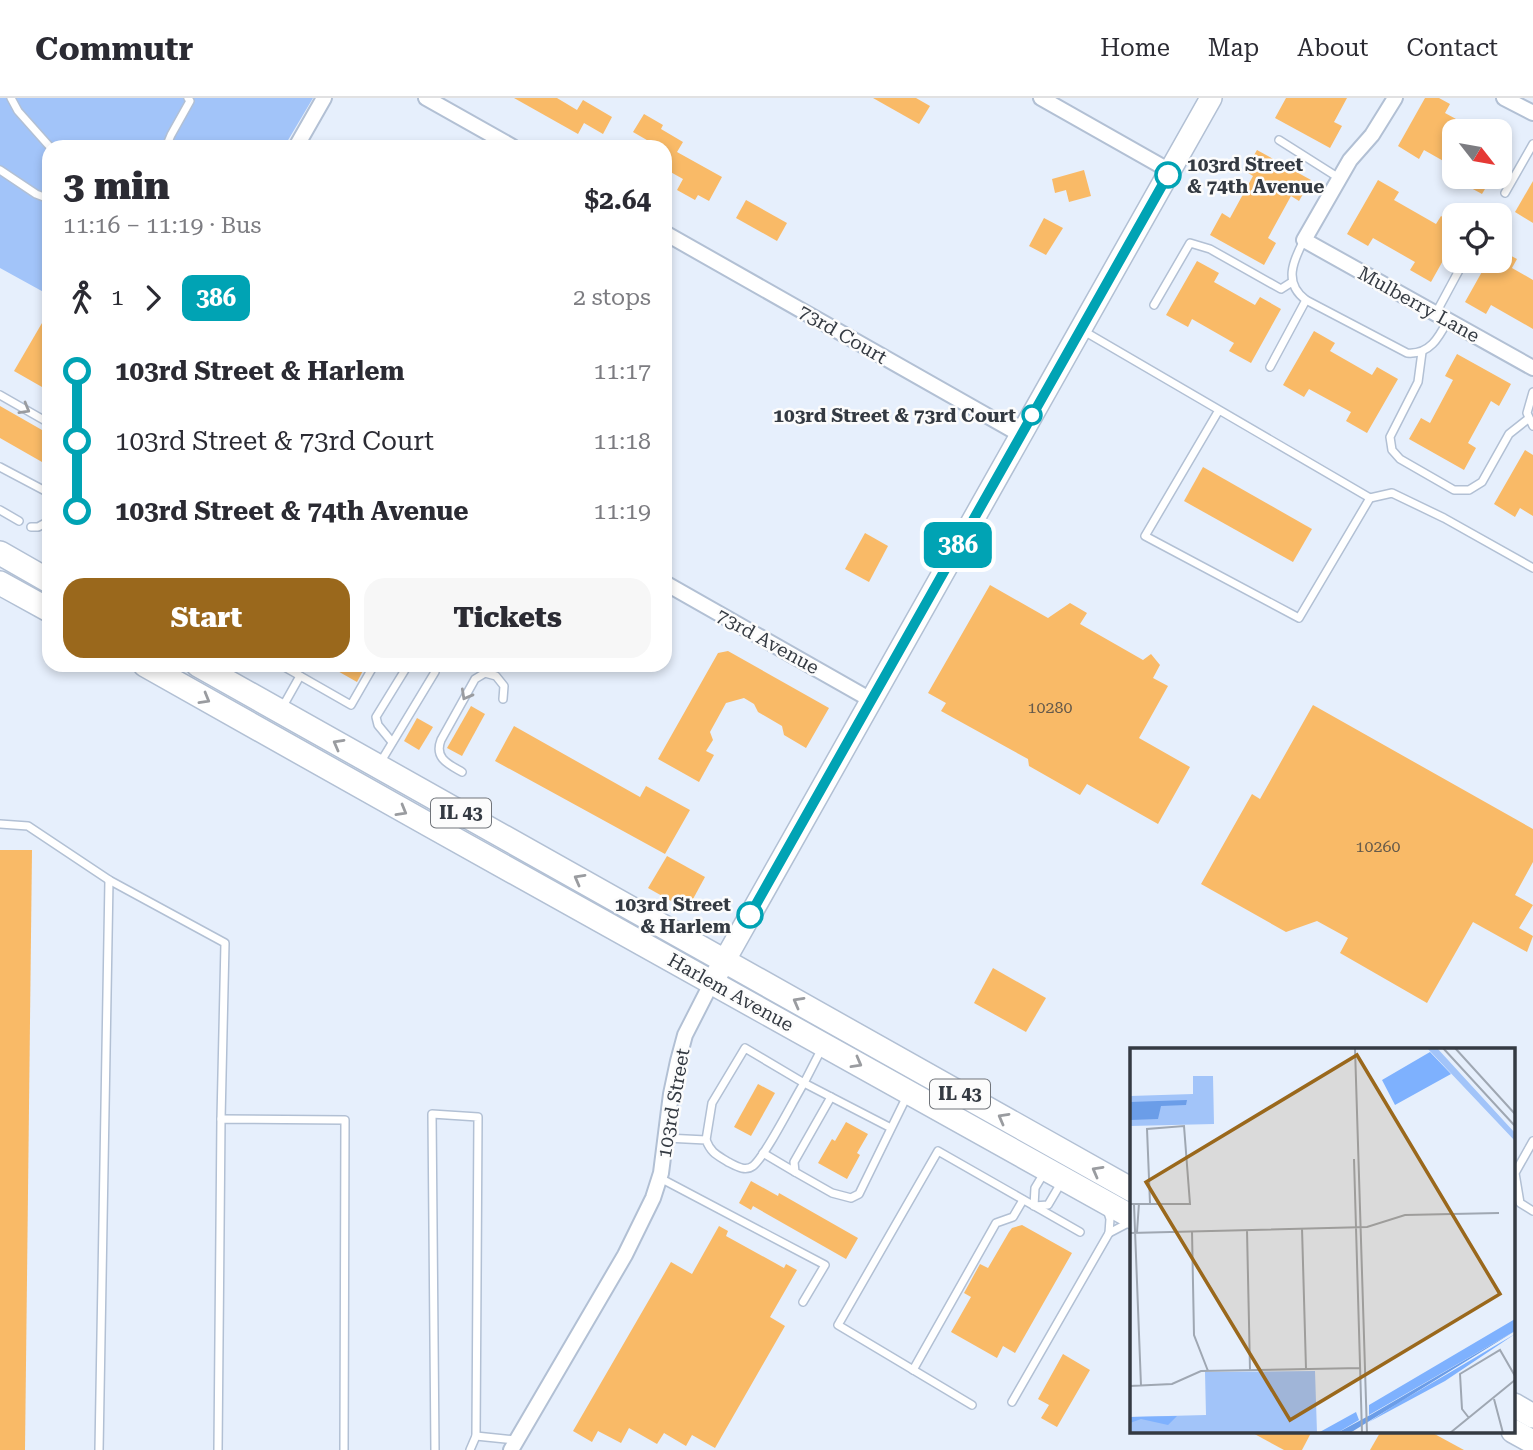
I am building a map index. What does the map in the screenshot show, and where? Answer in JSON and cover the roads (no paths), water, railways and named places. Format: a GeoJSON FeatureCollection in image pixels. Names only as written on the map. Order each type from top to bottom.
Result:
{"type":"FeatureCollection","features":[{"type":"Feature","properties":{"kind":"main road"},"geometry":{"type":"LineString","coordinates":[[0,553],[42,577]]}},
{"type":"Feature","properties":{"kind":"main road"},"geometry":{"type":"LineString","coordinates":[[0,583],[42,605]]}},
{"type":"Feature","properties":{"kind":"main road","name":"Harlem Avenue"},"geometry":{"type":"LineString","coordinates":[[157,672],[1130,1218]]}},
{"type":"Feature","properties":{"kind":"main road","name":"Harlem Avenue"},"geometry":{"type":"LineString","coordinates":[[210,672],[1130,1189]]}},
{"type":"Feature","properties":{"kind":"main road"},"geometry":{"type":"LineString","coordinates":[[1516,1406],[1533,1416]]}},
{"type":"Feature","properties":{"kind":"main road"},"geometry":{"type":"LineString","coordinates":[[1515,1432],[1533,1442]]}},
{"type":"Feature","properties":{"kind":"street"},"geometry":{"type":"LineString","coordinates":[[300,140],[324,98]]}},
{"type":"Feature","properties":{"kind":"street"},"geometry":{"type":"LineString","coordinates":[[426,98],[501,140]]}},
{"type":"Feature","properties":{"kind":"street"},"geometry":{"type":"LineString","coordinates":[[1041,98],[1170,171]]}},
{"type":"Feature","properties":{"kind":"street","name":"103rd Street"},"geometry":{"type":"LineString","coordinates":[[514,1445],[648,1210],[660,1178],[671,1094],[685,1035],[712,982],[1211,98]]}},
{"type":"Feature","properties":{"kind":"street"},"geometry":{"type":"LineString","coordinates":[[1304,240],[1339,178],[1381,122],[1395,98]]}},
{"type":"Feature","properties":{"kind":"street"},"geometry":{"type":"LineString","coordinates":[[1504,98],[1533,113]]}},
{"type":"Feature","properties":{"kind":"street","name":"73rd Court"},"geometry":{"type":"LineString","coordinates":[[672,237],[1021,435]]}},
{"type":"Feature","properties":{"kind":"street","name":"Mulberry Lane"},"geometry":{"type":"LineString","coordinates":[[1304,240],[1533,368]]}},
{"type":"Feature","properties":{"kind":"street","name":"73rd Avenue"},"geometry":{"type":"LineString","coordinates":[[672,587],[871,700]]}},
{"type":"Feature","properties":{"kind":"lane"},"geometry":{"type":"LineString","coordinates":[[11,98],[18,111],[44,140]]}},
{"type":"Feature","properties":{"kind":"lane"},"geometry":{"type":"LineString","coordinates":[[170,140],[190,101],[188,98]]}},
{"type":"Feature","properties":{"kind":"lane"},"geometry":{"type":"LineString","coordinates":[[1279,140],[1339,178]]}},
{"type":"Feature","properties":{"kind":"lane"},"geometry":{"type":"LineString","coordinates":[[1505,193],[1533,144]]}},
{"type":"Feature","properties":{"kind":"lane"},"geometry":{"type":"LineString","coordinates":[[0,170],[42,196]]}},
{"type":"Feature","properties":{"kind":"lane"},"geometry":{"type":"LineString","coordinates":[[1304,240],[1292,265],[1292,282],[1298,294],[1401,351],[1413,354],[1433,345],[1459,273]]}},
{"type":"Feature","properties":{"kind":"lane"},"geometry":{"type":"LineString","coordinates":[[1154,304],[1190,243],[1210,249],[1281,289],[1292,282]]}},
{"type":"Feature","properties":{"kind":"lane"},"geometry":{"type":"LineString","coordinates":[[1270,367],[1306,300]]}},
{"type":"Feature","properties":{"kind":"lane"},"geometry":{"type":"LineString","coordinates":[[1080,329],[1370,498],[1392,494],[1444,518],[1533,568]]}},
{"type":"Feature","properties":{"kind":"lane"},"geometry":{"type":"LineString","coordinates":[[1422,352],[1418,382],[1390,437],[1392,450],[1400,459],[1454,490],[1469,490],[1482,482],[1509,434],[1531,423],[1527,405],[1533,392]]}},
{"type":"Feature","properties":{"kind":"lane"},"geometry":{"type":"LineString","coordinates":[[0,395],[42,419]]}},
{"type":"Feature","properties":{"kind":"lane"},"geometry":{"type":"LineString","coordinates":[[1219,410],[1145,536],[1299,618],[1370,498]]}},
{"type":"Feature","properties":{"kind":"lane"},"geometry":{"type":"LineString","coordinates":[[0,467],[42,489]]}},
{"type":"Feature","properties":{"kind":"lane"},"geometry":{"type":"LineString","coordinates":[[0,510],[19,521]]}},
{"type":"Feature","properties":{"kind":"lane"},"geometry":{"type":"LineString","coordinates":[[31,527],[42,525]]}},
{"type":"Feature","properties":{"kind":"lane"},"geometry":{"type":"LineString","coordinates":[[293,672],[351,705],[370,672]]}},
{"type":"Feature","properties":{"kind":"lane"},"geometry":{"type":"LineString","coordinates":[[392,742],[378,725],[376,717],[404,672]]}},
{"type":"Feature","properties":{"kind":"lane"},"geometry":{"type":"LineString","coordinates":[[378,766],[435,672]]}},
{"type":"Feature","properties":{"kind":"lane"},"geometry":{"type":"LineString","coordinates":[[462,772],[442,760],[438,750],[475,679],[485,673],[496,676],[504,686],[503,699]]}},
{"type":"Feature","properties":{"kind":"lane"},"geometry":{"type":"LineString","coordinates":[[280,711],[300,676]]}},
{"type":"Feature","properties":{"kind":"lane"},"geometry":{"type":"LineString","coordinates":[[0,824],[28,826],[109,880],[225,943],[218,1450]]}},
{"type":"Feature","properties":{"kind":"lane"},"geometry":{"type":"LineString","coordinates":[[99,1450],[109,880]]}},
{"type":"Feature","properties":{"kind":"lane"},"geometry":{"type":"LineString","coordinates":[[824,1044],[804,1083],[754,1166],[739,1168],[711,1152],[706,1140],[712,1103],[745,1048],[804,1083],[891,1128]]}},
{"type":"Feature","properties":{"kind":"lane"},"geometry":{"type":"LineString","coordinates":[[763,1153],[832,1194],[850,1198],[859,1194],[909,1092]]}},
{"type":"Feature","properties":{"kind":"lane"},"geometry":{"type":"LineString","coordinates":[[795,1172],[794,1162],[831,1097]]}},
{"type":"Feature","properties":{"kind":"lane"},"geometry":{"type":"LineString","coordinates":[[435,1450],[432,1114],[478,1116],[476,1436],[470,1450]]}},
{"type":"Feature","properties":{"kind":"lane"},"geometry":{"type":"LineString","coordinates":[[222,1119],[345,1120],[344,1450]]}},
{"type":"Feature","properties":{"kind":"lane"},"geometry":{"type":"LineString","coordinates":[[666,1138],[706,1140]]}},
{"type":"Feature","properties":{"kind":"lane"},"geometry":{"type":"LineString","coordinates":[[1516,1171],[1533,1142]]}},
{"type":"Feature","properties":{"kind":"lane"},"geometry":{"type":"LineString","coordinates":[[972,1405],[838,1325],[938,1151],[1080,1232]]}},
{"type":"Feature","properties":{"kind":"lane"},"geometry":{"type":"LineString","coordinates":[[1034,1206],[1048,1205],[1055,1174]]}},
{"type":"Feature","properties":{"kind":"lane"},"geometry":{"type":"LineString","coordinates":[[1034,1206],[1034,1188],[1055,1174]]}},
{"type":"Feature","properties":{"kind":"lane"},"geometry":{"type":"LineString","coordinates":[[660,1178],[825,1265],[803,1302]]}},
{"type":"Feature","properties":{"kind":"lane"},"geometry":{"type":"LineString","coordinates":[[1516,1179],[1520,1203],[1533,1210]]}},
{"type":"Feature","properties":{"kind":"lane"},"geometry":{"type":"LineString","coordinates":[[913,1370],[996,1223],[1013,1217],[1023,1200]]}},
{"type":"Feature","properties":{"kind":"lane"},"geometry":{"type":"LineString","coordinates":[[1104,1202],[1110,1219],[1109,1233]]}},
{"type":"Feature","properties":{"kind":"lane"},"geometry":{"type":"LineString","coordinates":[[1012,1402],[1109,1233],[1130,1220]]}},
{"type":"Feature","properties":{"kind":"lane"},"geometry":{"type":"LineString","coordinates":[[476,1436],[514,1445]]}},
{"type":"Feature","properties":{"kind":"place","name":"103rd Street & 74th Avenue"},"geometry":{"type":"Point","coordinates":[1168,175]}},
{"type":"Feature","properties":{"kind":"place","name":"103rd Street & 73rd Court"},"geometry":{"type":"Point","coordinates":[1032,415]}},
{"type":"Feature","properties":{"kind":"place","name":"103rd Street & Harlem"},"geometry":{"type":"Point","coordinates":[750,915]}}]}
